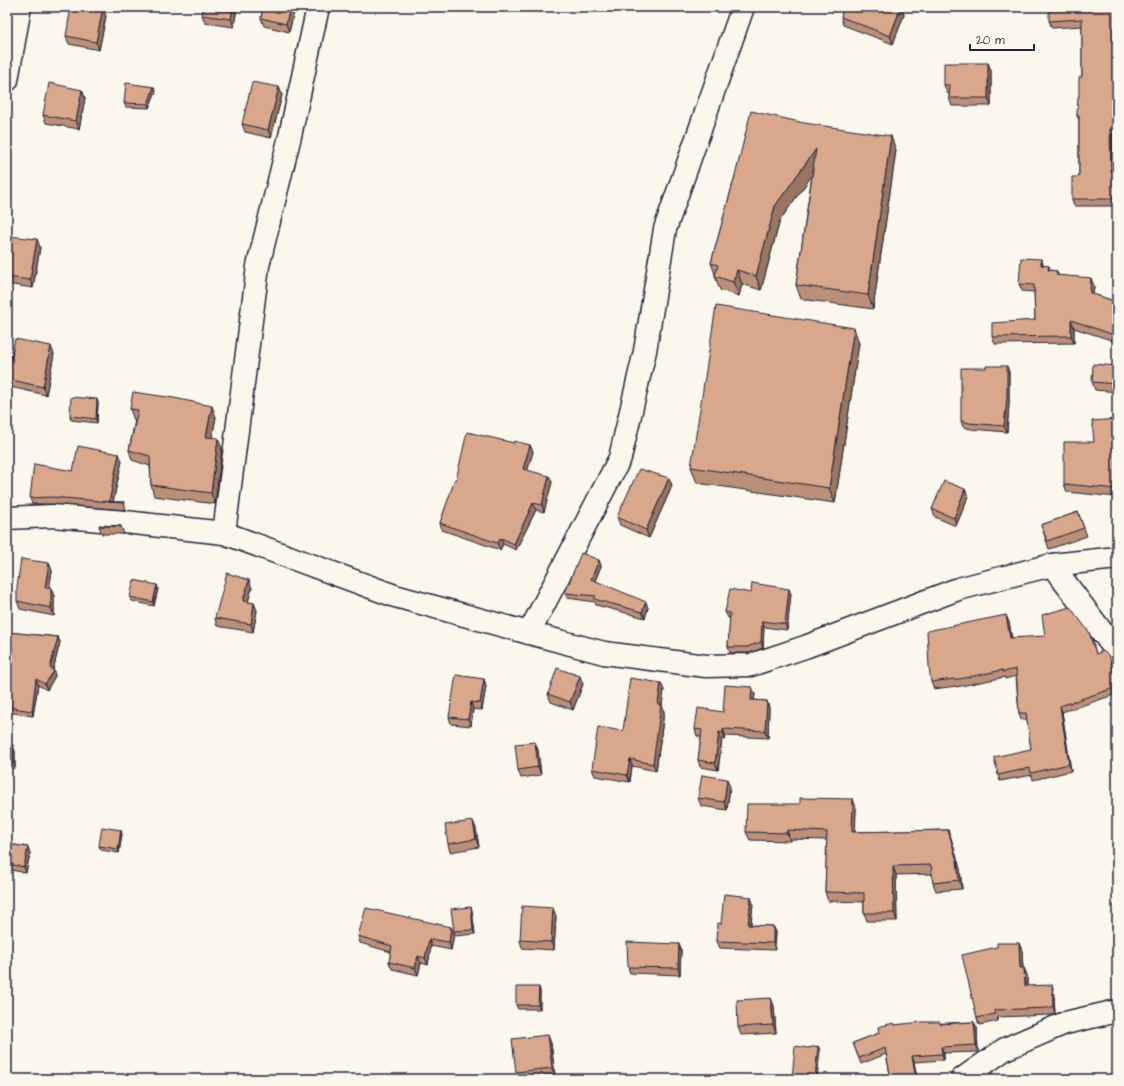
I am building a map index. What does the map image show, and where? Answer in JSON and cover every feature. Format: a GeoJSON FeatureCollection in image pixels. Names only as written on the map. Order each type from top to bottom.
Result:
{"type":"FeatureCollection","features":[{"type":"Feature","properties":{"kind":"street"},"geometry":{"type":"LineString","coordinates":[[7,80],[20,7]]}},
{"type":"Feature","properties":{"kind":"street"},"geometry":{"type":"LineString","coordinates":[[224,533],[258,266],[290,136],[318,7]]}},
{"type":"Feature","properties":{"kind":"street"},"geometry":{"type":"LineString","coordinates":[[529,633],[620,458],[645,351],[666,229],[743,7]]}},
{"type":"Feature","properties":{"kind":"street"},"geometry":{"type":"LineString","coordinates":[[7,518],[59,517],[125,522],[224,533],[395,596],[529,633],[604,653],[706,666],[751,665],[805,647],[958,589],[1052,565],[1117,558]]}},
{"type":"Feature","properties":{"kind":"street"},"geometry":{"type":"LineString","coordinates":[[1052,565],[1117,652]]}},
{"type":"Feature","properties":{"kind":"street"},"geometry":{"type":"LineString","coordinates":[[962,1079],[1005,1049],[1065,1023],[1117,1011]]}},
{"type":"Feature","properties":{"kind":"building"},"geometry":{"type":"Polygon","coordinates":[[[71,7],[103,8],[96,42],[66,36],[71,7]]]}},
{"type":"Feature","properties":{"kind":"building"},"geometry":{"type":"Polygon","coordinates":[[[203,7],[233,7],[231,19],[202,15],[203,7]]]}},
{"type":"Feature","properties":{"kind":"building"},"geometry":{"type":"Polygon","coordinates":[[[263,7],[290,7],[286,24],[261,18],[263,7]]]}},
{"type":"Feature","properties":{"kind":"building"},"geometry":{"type":"Polygon","coordinates":[[[843,7],[901,7],[890,36],[841,17],[843,7]]]}},
{"type":"Feature","properties":{"kind":"building"},"geometry":{"type":"Polygon","coordinates":[[[1049,7],[1117,7],[1117,130],[1110,129],[1111,171],[1117,170],[1117,197],[1112,197],[1112,199],[1072,199],[1072,177],[1079,177],[1079,116],[1077,116],[1079,77],[1082,77],[1082,19],[1049,21],[1049,7]]]}},
{"type":"Feature","properties":{"kind":"building"},"geometry":{"type":"Polygon","coordinates":[[[944,63],[988,63],[988,98],[949,98],[950,85],[944,85],[944,63]]]}},
{"type":"Feature","properties":{"kind":"building"},"geometry":{"type":"Polygon","coordinates":[[[252,82],[279,87],[268,130],[242,124],[252,82]]]}},
{"type":"Feature","properties":{"kind":"building"},"geometry":{"type":"Polygon","coordinates":[[[49,83],[82,90],[76,121],[43,115],[49,83]]]}},
{"type":"Feature","properties":{"kind":"building"},"geometry":{"type":"Polygon","coordinates":[[[126,83],[154,87],[148,104],[124,103],[126,83]]]}},
{"type":"Feature","properties":{"kind":"building"},"geometry":{"type":"Polygon","coordinates":[[[751,111],[804,123],[891,136],[868,295],[796,285],[816,149],[775,206],[756,276],[737,270],[733,282],[715,276],[718,265],[711,263],[751,111]]]}},
{"type":"Feature","properties":{"kind":"building"},"geometry":{"type":"Polygon","coordinates":[[[8,236],[37,239],[30,280],[7,277],[8,236]]]}},
{"type":"Feature","properties":{"kind":"building"},"geometry":{"type":"Polygon","coordinates":[[[1021,258],[1041,259],[1041,265],[1049,266],[1048,270],[1057,271],[1056,275],[1091,278],[1090,293],[1117,302],[1117,336],[1071,320],[1071,336],[992,337],[992,323],[1035,320],[1034,285],[1019,284],[1021,258]]]}},
{"type":"Feature","properties":{"kind":"building"},"geometry":{"type":"Polygon","coordinates":[[[716,306],[854,328],[829,488],[691,467],[716,306]]]}},
{"type":"Feature","properties":{"kind":"building"},"geometry":{"type":"Polygon","coordinates":[[[15,339],[51,346],[43,387],[7,379],[15,339]]]}},
{"type":"Feature","properties":{"kind":"building"},"geometry":{"type":"Polygon","coordinates":[[[1093,364],[1117,366],[1117,384],[1092,382],[1093,364]]]}},
{"type":"Feature","properties":{"kind":"building"},"geometry":{"type":"Polygon","coordinates":[[[986,366],[1007,366],[1007,398],[1004,426],[961,421],[961,368],[986,368],[986,366]]]}},
{"type":"Feature","properties":{"kind":"building"},"geometry":{"type":"Polygon","coordinates":[[[133,392],[174,398],[212,406],[206,437],[218,438],[211,493],[151,485],[150,456],[129,450],[138,410],[130,409],[133,392]]]}},
{"type":"Feature","properties":{"kind":"building"},"geometry":{"type":"Polygon","coordinates":[[[71,397],[97,399],[96,419],[70,416],[71,397]]]}},
{"type":"Feature","properties":{"kind":"building"},"geometry":{"type":"Polygon","coordinates":[[[1117,419],[1117,489],[1064,484],[1064,442],[1094,442],[1092,421],[1117,419]]]}},
{"type":"Feature","properties":{"kind":"building"},"geometry":{"type":"Polygon","coordinates":[[[467,432],[514,443],[514,441],[530,445],[523,469],[549,476],[542,505],[533,503],[514,544],[501,538],[497,543],[440,523],[455,479],[456,480],[467,432]]]}},
{"type":"Feature","properties":{"kind":"building"},"geometry":{"type":"Polygon","coordinates":[[[78,446],[119,454],[109,502],[51,497],[30,498],[34,464],[73,471],[78,446]]]}},
{"type":"Feature","properties":{"kind":"building"},"geometry":{"type":"Polygon","coordinates":[[[639,469],[669,478],[646,530],[617,517],[639,469]]]}},
{"type":"Feature","properties":{"kind":"building"},"geometry":{"type":"Polygon","coordinates":[[[944,481],[965,489],[954,518],[932,509],[944,481]]]}},
{"type":"Feature","properties":{"kind":"building"},"geometry":{"type":"Polygon","coordinates":[[[1078,512],[1084,528],[1047,541],[1041,525],[1078,512]]]}},
{"type":"Feature","properties":{"kind":"building"},"geometry":{"type":"Polygon","coordinates":[[[99,525],[121,526],[99,526],[99,525]]]}},
{"type":"Feature","properties":{"kind":"building"},"geometry":{"type":"Polygon","coordinates":[[[581,553],[599,560],[591,579],[646,602],[642,612],[594,599],[596,596],[565,593],[581,553]]]}},
{"type":"Feature","properties":{"kind":"building"},"geometry":{"type":"Polygon","coordinates":[[[21,559],[49,563],[45,588],[51,588],[51,608],[17,601],[17,587],[21,559]]]}},
{"type":"Feature","properties":{"kind":"building"},"geometry":{"type":"Polygon","coordinates":[[[227,573],[249,580],[243,601],[254,603],[251,624],[215,618],[227,573]]]}},
{"type":"Feature","properties":{"kind":"building"},"geometry":{"type":"Polygon","coordinates":[[[134,580],[157,585],[153,602],[130,597],[134,580]]]}},
{"type":"Feature","properties":{"kind":"building"},"geometry":{"type":"Polygon","coordinates":[[[752,583],[789,589],[785,624],[762,621],[761,642],[747,647],[728,647],[730,613],[725,612],[730,589],[751,593],[752,583]]]}},
{"type":"Feature","properties":{"kind":"building"},"geometry":{"type":"Polygon","coordinates":[[[1070,607],[1089,632],[1096,654],[1103,651],[1109,656],[1117,679],[1117,687],[1060,706],[1069,764],[1031,773],[1030,768],[998,775],[994,757],[1031,749],[1026,713],[1019,713],[1016,669],[1003,672],[1003,670],[954,680],[931,682],[927,631],[1006,615],[1010,638],[1045,636],[1042,615],[1070,607]]]}},
{"type":"Feature","properties":{"kind":"building"},"geometry":{"type":"Polygon","coordinates":[[[7,632],[58,637],[50,668],[54,671],[45,684],[36,679],[32,711],[7,707],[7,632]]]}},
{"type":"Feature","properties":{"kind":"building"},"geometry":{"type":"Polygon","coordinates":[[[557,668],[580,676],[570,702],[548,694],[557,668]]]}},
{"type":"Feature","properties":{"kind":"building"},"geometry":{"type":"Polygon","coordinates":[[[456,675],[484,679],[480,703],[471,702],[468,719],[449,717],[456,675]]]}},
{"type":"Feature","properties":{"kind":"building"},"geometry":{"type":"Polygon","coordinates":[[[630,678],[661,683],[658,704],[661,704],[653,764],[630,759],[627,775],[592,769],[598,727],[623,731],[630,678]]]}},
{"type":"Feature","properties":{"kind":"building"},"geometry":{"type":"Polygon","coordinates":[[[725,685],[752,687],[751,700],[767,701],[765,731],[723,729],[723,733],[719,732],[715,763],[698,760],[702,730],[695,729],[698,708],[723,712],[725,685]]]}},
{"type":"Feature","properties":{"kind":"building"},"geometry":{"type":"Polygon","coordinates":[[[535,742],[538,767],[518,770],[515,744],[535,742]]]}},
{"type":"Feature","properties":{"kind":"building"},"geometry":{"type":"Polygon","coordinates":[[[7,744],[13,745],[13,761],[7,761],[7,744]]]}},
{"type":"Feature","properties":{"kind":"building"},"geometry":{"type":"Polygon","coordinates":[[[702,775],[727,779],[724,802],[698,798],[702,775]]]}},
{"type":"Feature","properties":{"kind":"building"},"geometry":{"type":"Polygon","coordinates":[[[800,798],[853,799],[852,832],[948,830],[957,861],[959,880],[933,883],[931,865],[893,866],[894,913],[864,913],[864,893],[825,892],[827,832],[787,830],[787,833],[746,832],[747,804],[800,804],[800,798]]]}},
{"type":"Feature","properties":{"kind":"building"},"geometry":{"type":"Polygon","coordinates":[[[473,821],[476,839],[448,844],[445,825],[473,821]]]}},
{"type":"Feature","properties":{"kind":"building"},"geometry":{"type":"Polygon","coordinates":[[[102,827],[121,830],[118,849],[99,846],[102,827]]]}},
{"type":"Feature","properties":{"kind":"building"},"geometry":{"type":"Polygon","coordinates":[[[7,844],[28,847],[24,867],[7,864],[7,844]]]}},
{"type":"Feature","properties":{"kind":"building"},"geometry":{"type":"Polygon","coordinates":[[[724,894],[751,897],[748,925],[773,926],[773,943],[717,941],[718,923],[721,924],[724,894]]]}},
{"type":"Feature","properties":{"kind":"building"},"geometry":{"type":"Polygon","coordinates":[[[1117,904],[1117,916],[1113,905],[1117,904]]]}},
{"type":"Feature","properties":{"kind":"building"},"geometry":{"type":"Polygon","coordinates":[[[522,906],[553,908],[551,942],[520,940],[522,906]]]}},
{"type":"Feature","properties":{"kind":"building"},"geometry":{"type":"Polygon","coordinates":[[[471,907],[473,930],[454,931],[451,909],[471,907]]]}},
{"type":"Feature","properties":{"kind":"building"},"geometry":{"type":"Polygon","coordinates":[[[366,908],[451,927],[449,942],[429,939],[425,958],[418,956],[415,968],[389,962],[392,946],[358,936],[366,908]]]}},
{"type":"Feature","properties":{"kind":"building"},"geometry":{"type":"Polygon","coordinates":[[[627,942],[679,944],[678,968],[628,967],[627,942]]]}},
{"type":"Feature","properties":{"kind":"building"},"geometry":{"type":"Polygon","coordinates":[[[997,943],[1019,943],[1020,968],[1024,968],[1025,986],[1052,985],[1053,1006],[1048,1008],[994,1010],[995,1014],[977,1018],[962,955],[997,947],[997,943]]]}},
{"type":"Feature","properties":{"kind":"building"},"geometry":{"type":"Polygon","coordinates":[[[516,987],[539,987],[538,1005],[516,1005],[516,987]]]}},
{"type":"Feature","properties":{"kind":"building"},"geometry":{"type":"Polygon","coordinates":[[[771,998],[773,1025],[738,1027],[737,1000],[771,998]]]}},
{"type":"Feature","properties":{"kind":"building"},"geometry":{"type":"Polygon","coordinates":[[[940,1022],[940,1024],[974,1022],[976,1045],[941,1047],[942,1054],[912,1056],[916,1079],[891,1079],[885,1048],[859,1058],[853,1043],[879,1033],[878,1027],[894,1023],[894,1025],[940,1022]]]}},
{"type":"Feature","properties":{"kind":"building"},"geometry":{"type":"Polygon","coordinates":[[[548,1035],[552,1068],[516,1072],[512,1039],[548,1035]]]}},
{"type":"Feature","properties":{"kind":"building"},"geometry":{"type":"Polygon","coordinates":[[[795,1046],[808,1048],[818,1046],[815,1079],[792,1079],[795,1046]]]}},
{"type":"Feature","properties":{"kind":"building"},"geometry":{"type":"Polygon","coordinates":[[[1117,1072],[1117,1079],[1100,1079],[1117,1072]]]}}]}
